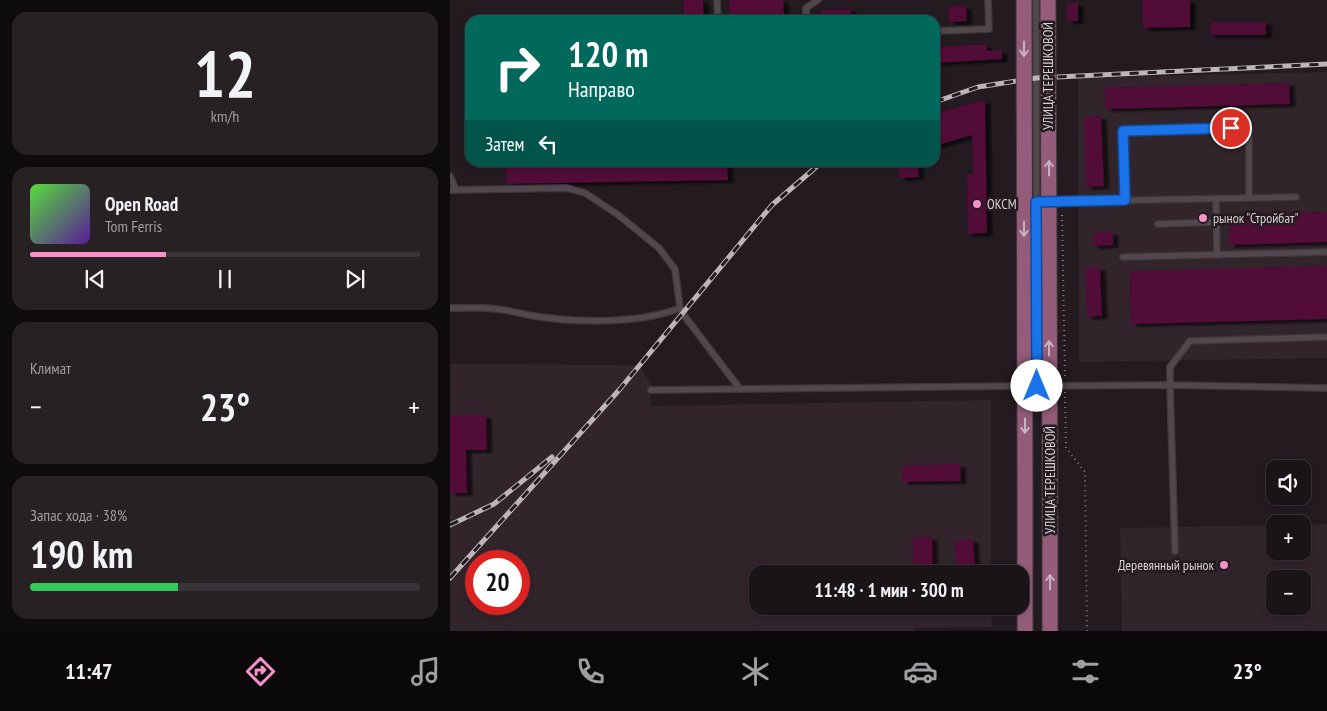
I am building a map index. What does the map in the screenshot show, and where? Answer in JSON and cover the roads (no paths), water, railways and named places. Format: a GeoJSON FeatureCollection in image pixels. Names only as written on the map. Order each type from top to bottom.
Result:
{"type":"FeatureCollection","features":[{"type":"Feature","properties":{"kind":"main road","name":"УЛИЦА ТЕРЕШКОВОЙ"},"geometry":{"type":"LineString","coordinates":[[1024,0],[1025,631]]}},
{"type":"Feature","properties":{"kind":"main road","name":"УЛИЦА ТЕРЕШКОВОЙ"},"geometry":{"type":"LineString","coordinates":[[1048,0],[1050,631]]}},
{"type":"Feature","properties":{"kind":"lane"},"geometry":{"type":"LineString","coordinates":[[717,0],[718,15]]}},
{"type":"Feature","properties":{"kind":"lane"},"geometry":{"type":"LineString","coordinates":[[806,15],[806,8],[818,0]]}},
{"type":"Feature","properties":{"kind":"lane"},"geometry":{"type":"LineString","coordinates":[[940,31],[989,29],[988,0]]}},
{"type":"Feature","properties":{"kind":"lane"},"geometry":{"type":"LineString","coordinates":[[1036,0],[1037,386]]}},
{"type":"Feature","properties":{"kind":"lane"},"geometry":{"type":"LineString","coordinates":[[1125,200],[1123,131],[1249,128],[1249,198]]}},
{"type":"Feature","properties":{"kind":"lane"},"geometry":{"type":"LineString","coordinates":[[450,176],[453,190],[567,188],[585,193],[617,214],[659,248],[675,269],[680,308],[740,389]]}},
{"type":"Feature","properties":{"kind":"lane"},"geometry":{"type":"LineString","coordinates":[[1036,202],[1296,197]]}},
{"type":"Feature","properties":{"kind":"lane"},"geometry":{"type":"LineString","coordinates":[[1216,198],[1217,255]]}},
{"type":"Feature","properties":{"kind":"lane"},"geometry":{"type":"LineString","coordinates":[[1158,224],[1217,222]]}},
{"type":"Feature","properties":{"kind":"lane"},"geometry":{"type":"LineString","coordinates":[[1123,258],[1327,252]]}},
{"type":"Feature","properties":{"kind":"lane"},"geometry":{"type":"LineString","coordinates":[[450,308],[496,309],[535,316],[578,320],[628,319],[680,308]]}},
{"type":"Feature","properties":{"kind":"lane"},"geometry":{"type":"LineString","coordinates":[[1175,551],[1170,367],[1190,342],[1327,337]]}},
{"type":"Feature","properties":{"kind":"lane"},"geometry":{"type":"LineString","coordinates":[[651,390],[1170,385],[1327,388]]}},
{"type":"Feature","properties":{"kind":"railway"},"geometry":{"type":"LineString","coordinates":[[940,100],[978,87],[1036,78],[1327,64]]}},
{"type":"Feature","properties":{"kind":"railway"},"geometry":{"type":"LineString","coordinates":[[450,578],[620,389],[772,205],[816,167]]}},
{"type":"Feature","properties":{"kind":"railway"},"geometry":{"type":"LineString","coordinates":[[450,525],[494,504],[552,457]]}},
{"type":"Feature","properties":{"kind":"place","name":"ОКСМ"},"geometry":{"type":"Point","coordinates":[977,204]}},
{"type":"Feature","properties":{"kind":"place","name":"рынок \"Стройбат\""},"geometry":{"type":"Point","coordinates":[1203,218]}},
{"type":"Feature","properties":{"kind":"place","name":"Деревянный рынок"},"geometry":{"type":"Point","coordinates":[1224,565]}}]}
